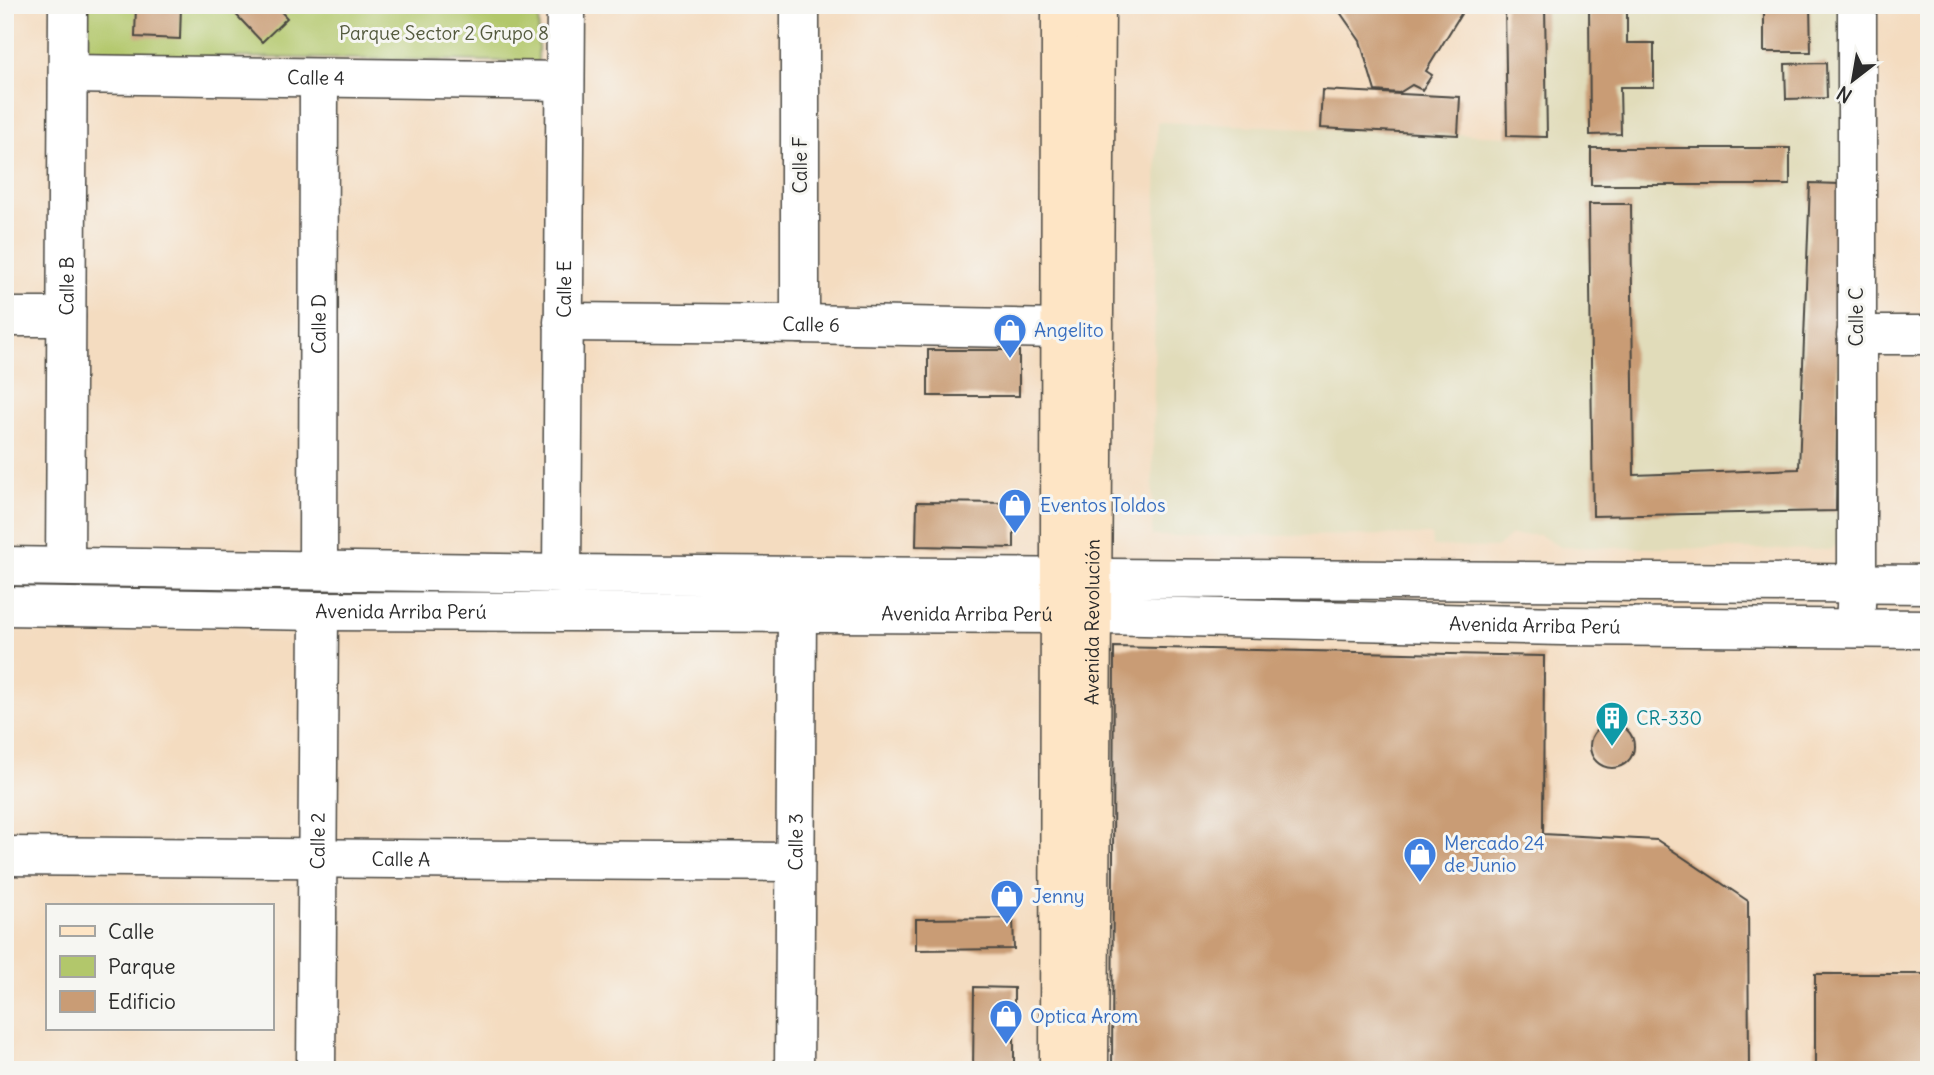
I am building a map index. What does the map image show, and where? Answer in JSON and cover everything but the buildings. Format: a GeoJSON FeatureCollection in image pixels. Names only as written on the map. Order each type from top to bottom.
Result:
{"type":"FeatureCollection","features":[{"type":"Feature","properties":{"kind":"main road","name":"Avenida Revolución"},"geometry":{"type":"LineString","coordinates":[[1061,5],[1060,329],[1075,596],[1089,1070]]}},
{"type":"Feature","properties":{"kind":"main road","name":"Avenida Revolución"},"geometry":{"type":"LineString","coordinates":[[1059,1070],[1096,5]]}},
{"type":"Feature","properties":{"kind":"street","name":"Calle B"},"geometry":{"type":"LineString","coordinates":[[65,566],[68,5]]}},
{"type":"Feature","properties":{"kind":"street","name":"Calle E"},"geometry":{"type":"LineString","coordinates":[[562,574],[565,5]]}},
{"type":"Feature","properties":{"kind":"street","name":"Calle F"},"geometry":{"type":"LineString","coordinates":[[800,5],[800,324]]}},
{"type":"Feature","properties":{"kind":"street","name":"Calle C"},"geometry":{"type":"LineString","coordinates":[[1855,628],[1857,5]]}},
{"type":"Feature","properties":{"kind":"street","name":"Calle 4"},"geometry":{"type":"LineString","coordinates":[[68,74],[565,80]]}},
{"type":"Feature","properties":{"kind":"street","name":"Calle D"},"geometry":{"type":"LineString","coordinates":[[318,569],[319,78]]}},
{"type":"Feature","properties":{"kind":"street"},"geometry":{"type":"LineString","coordinates":[[5,317],[66,317]]}},
{"type":"Feature","properties":{"kind":"street","name":"Calle 6"},"geometry":{"type":"LineString","coordinates":[[564,322],[1060,329]]}},
{"type":"Feature","properties":{"kind":"street"},"geometry":{"type":"LineString","coordinates":[[1856,335],[1929,335]]}},
{"type":"Feature","properties":{"kind":"street","name":"Avenida Arriba Perú"},"geometry":{"type":"LineString","coordinates":[[5,566],[562,574],[1075,596],[1562,626],[1929,629]]}},
{"type":"Feature","properties":{"kind":"street","name":"Avenida Arriba Perú"},"geometry":{"type":"LineString","coordinates":[[5,606],[797,614],[1075,596],[1929,583]]}},
{"type":"Feature","properties":{"kind":"street","name":"Calle 2"},"geometry":{"type":"LineString","coordinates":[[316,1070],[319,611]]}},
{"type":"Feature","properties":{"kind":"street","name":"Calle 3"},"geometry":{"type":"LineString","coordinates":[[794,1070],[797,614]]}},
{"type":"Feature","properties":{"kind":"street","name":"Calle A"},"geometry":{"type":"LineString","coordinates":[[5,856],[795,862]]}},
{"type":"Feature","properties":{"kind":"shaded area"},"geometry":{"type":"Polygon","coordinates":[[[1505,5],[1850,5],[1851,530],[1831,550],[1560,547],[1540,535],[1511,535],[1496,548],[1433,546],[1431,535],[1152,536],[1157,122],[1507,136],[1505,5]]]}},
{"type":"Feature","properties":{"kind":"green space","name":"Parque Sector 2 Grupo 8"},"geometry":{"type":"Polygon","coordinates":[[[87,5],[539,5],[538,62],[86,55],[87,5]]]}},
{"type":"Feature","properties":{"kind":"place","name":"Angelito"},"geometry":{"type":"Point","coordinates":[1010,360]}},
{"type":"Feature","properties":{"kind":"place","name":"Eventos Toldos"},"geometry":{"type":"Point","coordinates":[1015,535]}},
{"type":"Feature","properties":{"kind":"place","name":"CR-330"},"geometry":{"type":"Point","coordinates":[1612,748]}},
{"type":"Feature","properties":{"kind":"place","name":"Mercado 24 de Junio"},"geometry":{"type":"Point","coordinates":[1420,884]}},
{"type":"Feature","properties":{"kind":"place","name":"Jenny"},"geometry":{"type":"Point","coordinates":[1007,926]}},
{"type":"Feature","properties":{"kind":"place","name":"Optica Arom"},"geometry":{"type":"Point","coordinates":[1006,1046]}}]}
